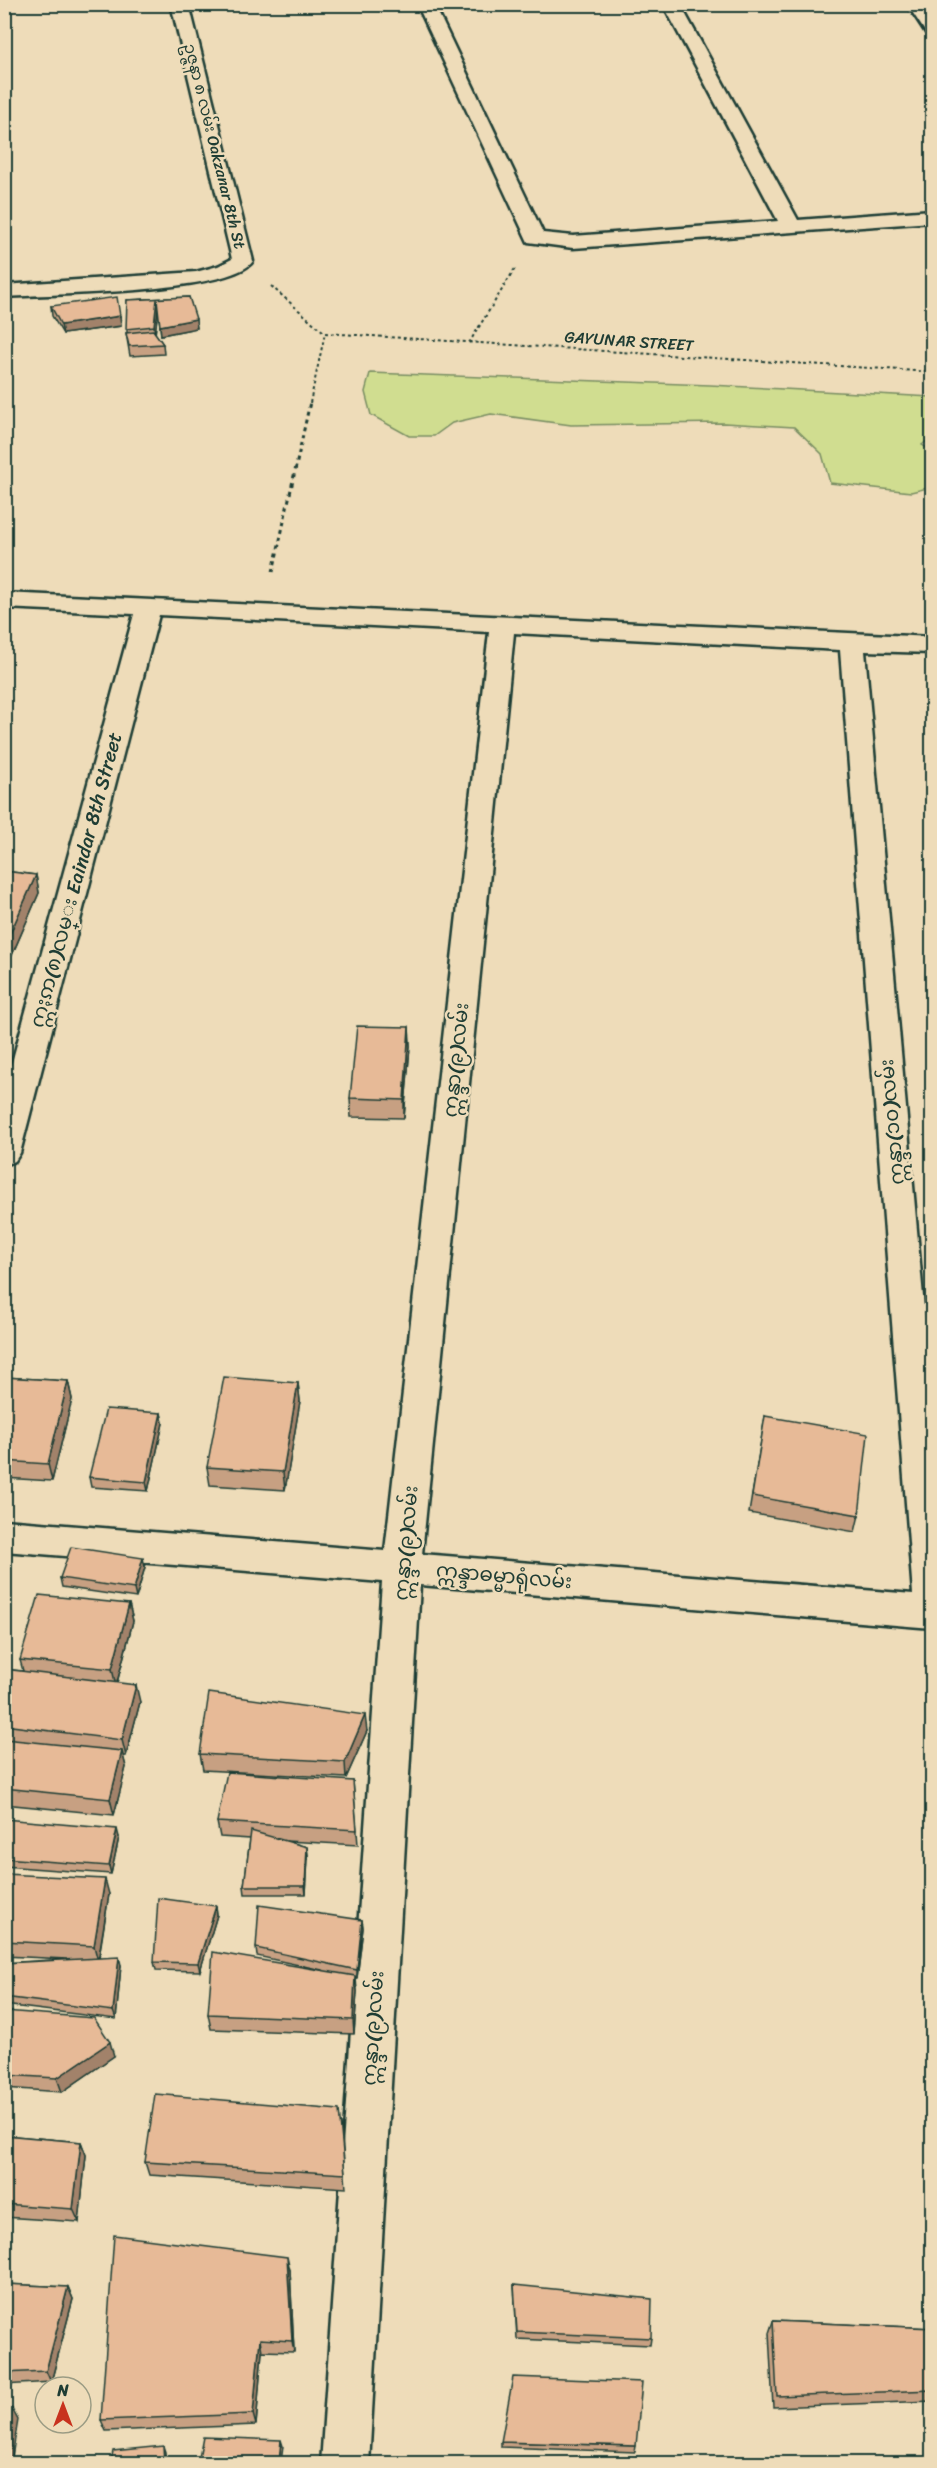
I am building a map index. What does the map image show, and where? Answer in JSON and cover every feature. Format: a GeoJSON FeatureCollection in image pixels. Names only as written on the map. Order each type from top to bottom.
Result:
{"type":"FeatureCollection","features":[{"type":"Feature","properties":{"kind":"street","name":"ဥဇ္ဇနာ ၈ လမ်း Oakzanar 8th St"},"geometry":{"type":"LineString","coordinates":[[4,291],[196,278],[225,271],[243,261],[180,4]]}},
{"type":"Feature","properties":{"kind":"street"},"geometry":{"type":"LineString","coordinates":[[424,4],[534,238],[573,242],[933,216]]}},
{"type":"Feature","properties":{"kind":"street"},"geometry":{"type":"LineString","coordinates":[[671,4],[791,226]]}},
{"type":"Feature","properties":{"kind":"street"},"geometry":{"type":"LineString","coordinates":[[915,4],[933,29]]}},
{"type":"Feature","properties":{"kind":"street"},"geometry":{"type":"LineString","coordinates":[[4,600],[148,608],[264,611],[852,644],[933,645]]}},
{"type":"Feature","properties":{"kind":"street","name":"ဣႏၵာ(၈)လမ္း Eaindar 8th Street"},"geometry":{"type":"LineString","coordinates":[[4,1153],[148,608]]}},
{"type":"Feature","properties":{"kind":"street","name":"ဣန္ဒာ(၉)လမ်း"},"geometry":{"type":"LineString","coordinates":[[345,2463],[402,1568],[502,626]]}},
{"type":"Feature","properties":{"kind":"street","name":"ဣန္ဒာ(၁၀)လမ်း"},"geometry":{"type":"LineString","coordinates":[[852,644],[933,1601]]}},
{"type":"Feature","properties":{"kind":"street","name":"ဣန္ဒာဓမ္မာရုံလမ်း"},"geometry":{"type":"LineString","coordinates":[[4,1535],[933,1612]]}},
{"type":"Feature","properties":{"kind":"path"},"geometry":{"type":"LineString","coordinates":[[469,343],[534,238]]}},
{"type":"Feature","properties":{"kind":"path"},"geometry":{"type":"LineString","coordinates":[[243,261],[325,333],[264,611]]}},
{"type":"Feature","properties":{"kind":"path","name":"GAYUNAR STREET"},"geometry":{"type":"LineString","coordinates":[[325,333],[933,372]]}},
{"type":"Feature","properties":{"kind":"green space"},"geometry":{"type":"Polygon","coordinates":[[[370,373],[710,385],[932,397],[932,437],[922,445],[932,451],[932,487],[911,492],[830,483],[822,454],[794,427],[724,423],[571,425],[491,414],[452,423],[434,436],[409,436],[371,415],[365,392],[370,373]]]}},
{"type":"Feature","properties":{"kind":"building"},"geometry":{"type":"Polygon","coordinates":[[[117,297],[120,316],[61,325],[51,306],[117,297]]]}},
{"type":"Feature","properties":{"kind":"building"},"geometry":{"type":"Polygon","coordinates":[[[189,297],[196,319],[160,326],[157,299],[154,326],[126,329],[127,300],[189,297]]]}},
{"type":"Feature","properties":{"kind":"building"},"geometry":{"type":"Polygon","coordinates":[[[153,330],[163,344],[129,346],[126,333],[153,330]]]}},
{"type":"Feature","properties":{"kind":"building"},"geometry":{"type":"Polygon","coordinates":[[[4,871],[36,875],[9,936],[4,936],[4,871]]]}},
{"type":"Feature","properties":{"kind":"building"},"geometry":{"type":"Polygon","coordinates":[[[357,1026],[409,1027],[404,1100],[350,1098],[357,1026]]]}},
{"type":"Feature","properties":{"kind":"building"},"geometry":{"type":"Polygon","coordinates":[[[4,1377],[68,1381],[48,1464],[4,1461],[4,1377]]]}},
{"type":"Feature","properties":{"kind":"building"},"geometry":{"type":"Polygon","coordinates":[[[224,1377],[298,1383],[283,1472],[207,1467],[224,1377]]]}},
{"type":"Feature","properties":{"kind":"building"},"geometry":{"type":"Polygon","coordinates":[[[106,1409],[161,1413],[146,1482],[89,1477],[106,1409]]]}},
{"type":"Feature","properties":{"kind":"building"},"geometry":{"type":"Polygon","coordinates":[[[765,1416],[868,1434],[859,1515],[752,1496],[765,1416]]]}},
{"type":"Feature","properties":{"kind":"building"},"geometry":{"type":"Polygon","coordinates":[[[71,1547],[143,1558],[134,1589],[60,1578],[71,1547]]]}},
{"type":"Feature","properties":{"kind":"building"},"geometry":{"type":"Polygon","coordinates":[[[39,1595],[129,1604],[112,1669],[20,1660],[39,1595]]]}},
{"type":"Feature","properties":{"kind":"building"},"geometry":{"type":"Polygon","coordinates":[[[4,1669],[136,1685],[122,1740],[4,1725],[4,1669]]]}},
{"type":"Feature","properties":{"kind":"building"},"geometry":{"type":"Polygon","coordinates":[[[209,1693],[365,1715],[345,1762],[200,1754],[209,1693]]]}},
{"type":"Feature","properties":{"kind":"building"},"geometry":{"type":"Polygon","coordinates":[[[4,1739],[122,1751],[110,1799],[4,1788],[4,1739]]]}},
{"type":"Feature","properties":{"kind":"building"},"geometry":{"type":"Polygon","coordinates":[[[227,1772],[353,1781],[357,1830],[217,1822],[227,1772]]]}},
{"type":"Feature","properties":{"kind":"building"},"geometry":{"type":"Polygon","coordinates":[[[4,1819],[117,1829],[109,1866],[4,1858],[4,1819]]]}},
{"type":"Feature","properties":{"kind":"building"},"geometry":{"type":"Polygon","coordinates":[[[251,1831],[307,1847],[305,1886],[244,1886],[251,1831]]]}},
{"type":"Feature","properties":{"kind":"building"},"geometry":{"type":"Polygon","coordinates":[[[4,1874],[105,1879],[94,1946],[4,1941],[4,1874]]]}},
{"type":"Feature","properties":{"kind":"building"},"geometry":{"type":"Polygon","coordinates":[[[158,1898],[216,1906],[198,1963],[154,1962],[158,1898]]]}},
{"type":"Feature","properties":{"kind":"building"},"geometry":{"type":"Polygon","coordinates":[[[259,1905],[362,1920],[357,1970],[256,1948],[259,1905]]]}},
{"type":"Feature","properties":{"kind":"building"},"geometry":{"type":"Polygon","coordinates":[[[213,1952],[355,1976],[353,2020],[208,2014],[213,1952]]]}},
{"type":"Feature","properties":{"kind":"building"},"geometry":{"type":"Polygon","coordinates":[[[119,1957],[113,2011],[4,1997],[4,1963],[119,1957]]]}},
{"type":"Feature","properties":{"kind":"building"},"geometry":{"type":"Polygon","coordinates":[[[4,2011],[94,2018],[110,2042],[57,2078],[4,2075],[4,2011]]]}},
{"type":"Feature","properties":{"kind":"building"},"geometry":{"type":"Polygon","coordinates":[[[155,2094],[339,2110],[345,2174],[145,2162],[155,2094]]]}},
{"type":"Feature","properties":{"kind":"building"},"geometry":{"type":"Polygon","coordinates":[[[4,2135],[81,2142],[73,2209],[4,2204],[4,2135]]]}},
{"type":"Feature","properties":{"kind":"building"},"geometry":{"type":"Polygon","coordinates":[[[114,2235],[287,2257],[292,2341],[260,2339],[253,2414],[101,2420],[114,2235]]]}},
{"type":"Feature","properties":{"kind":"building"},"geometry":{"type":"Polygon","coordinates":[[[4,2284],[68,2287],[46,2371],[4,2373],[4,2284]]]}},
{"type":"Feature","properties":{"kind":"building"},"geometry":{"type":"Polygon","coordinates":[[[514,2285],[652,2299],[651,2338],[517,2332],[514,2285]]]}},
{"type":"Feature","properties":{"kind":"building"},"geometry":{"type":"Polygon","coordinates":[[[773,2321],[933,2328],[933,2390],[777,2396],[773,2321]]]}},
{"type":"Feature","properties":{"kind":"building"},"geometry":{"type":"Polygon","coordinates":[[[513,2377],[642,2382],[636,2446],[501,2442],[513,2377]]]}},
{"type":"Feature","properties":{"kind":"building"},"geometry":{"type":"Polygon","coordinates":[[[4,2409],[12,2409],[4,2455],[4,2409]]]}},
{"type":"Feature","properties":{"kind":"building"},"geometry":{"type":"Polygon","coordinates":[[[203,2437],[281,2440],[279,2463],[198,2463],[203,2437]]]}},
{"type":"Feature","properties":{"kind":"building"},"geometry":{"type":"Polygon","coordinates":[[[163,2446],[164,2463],[111,2463],[113,2451],[163,2446]]]}}]}
